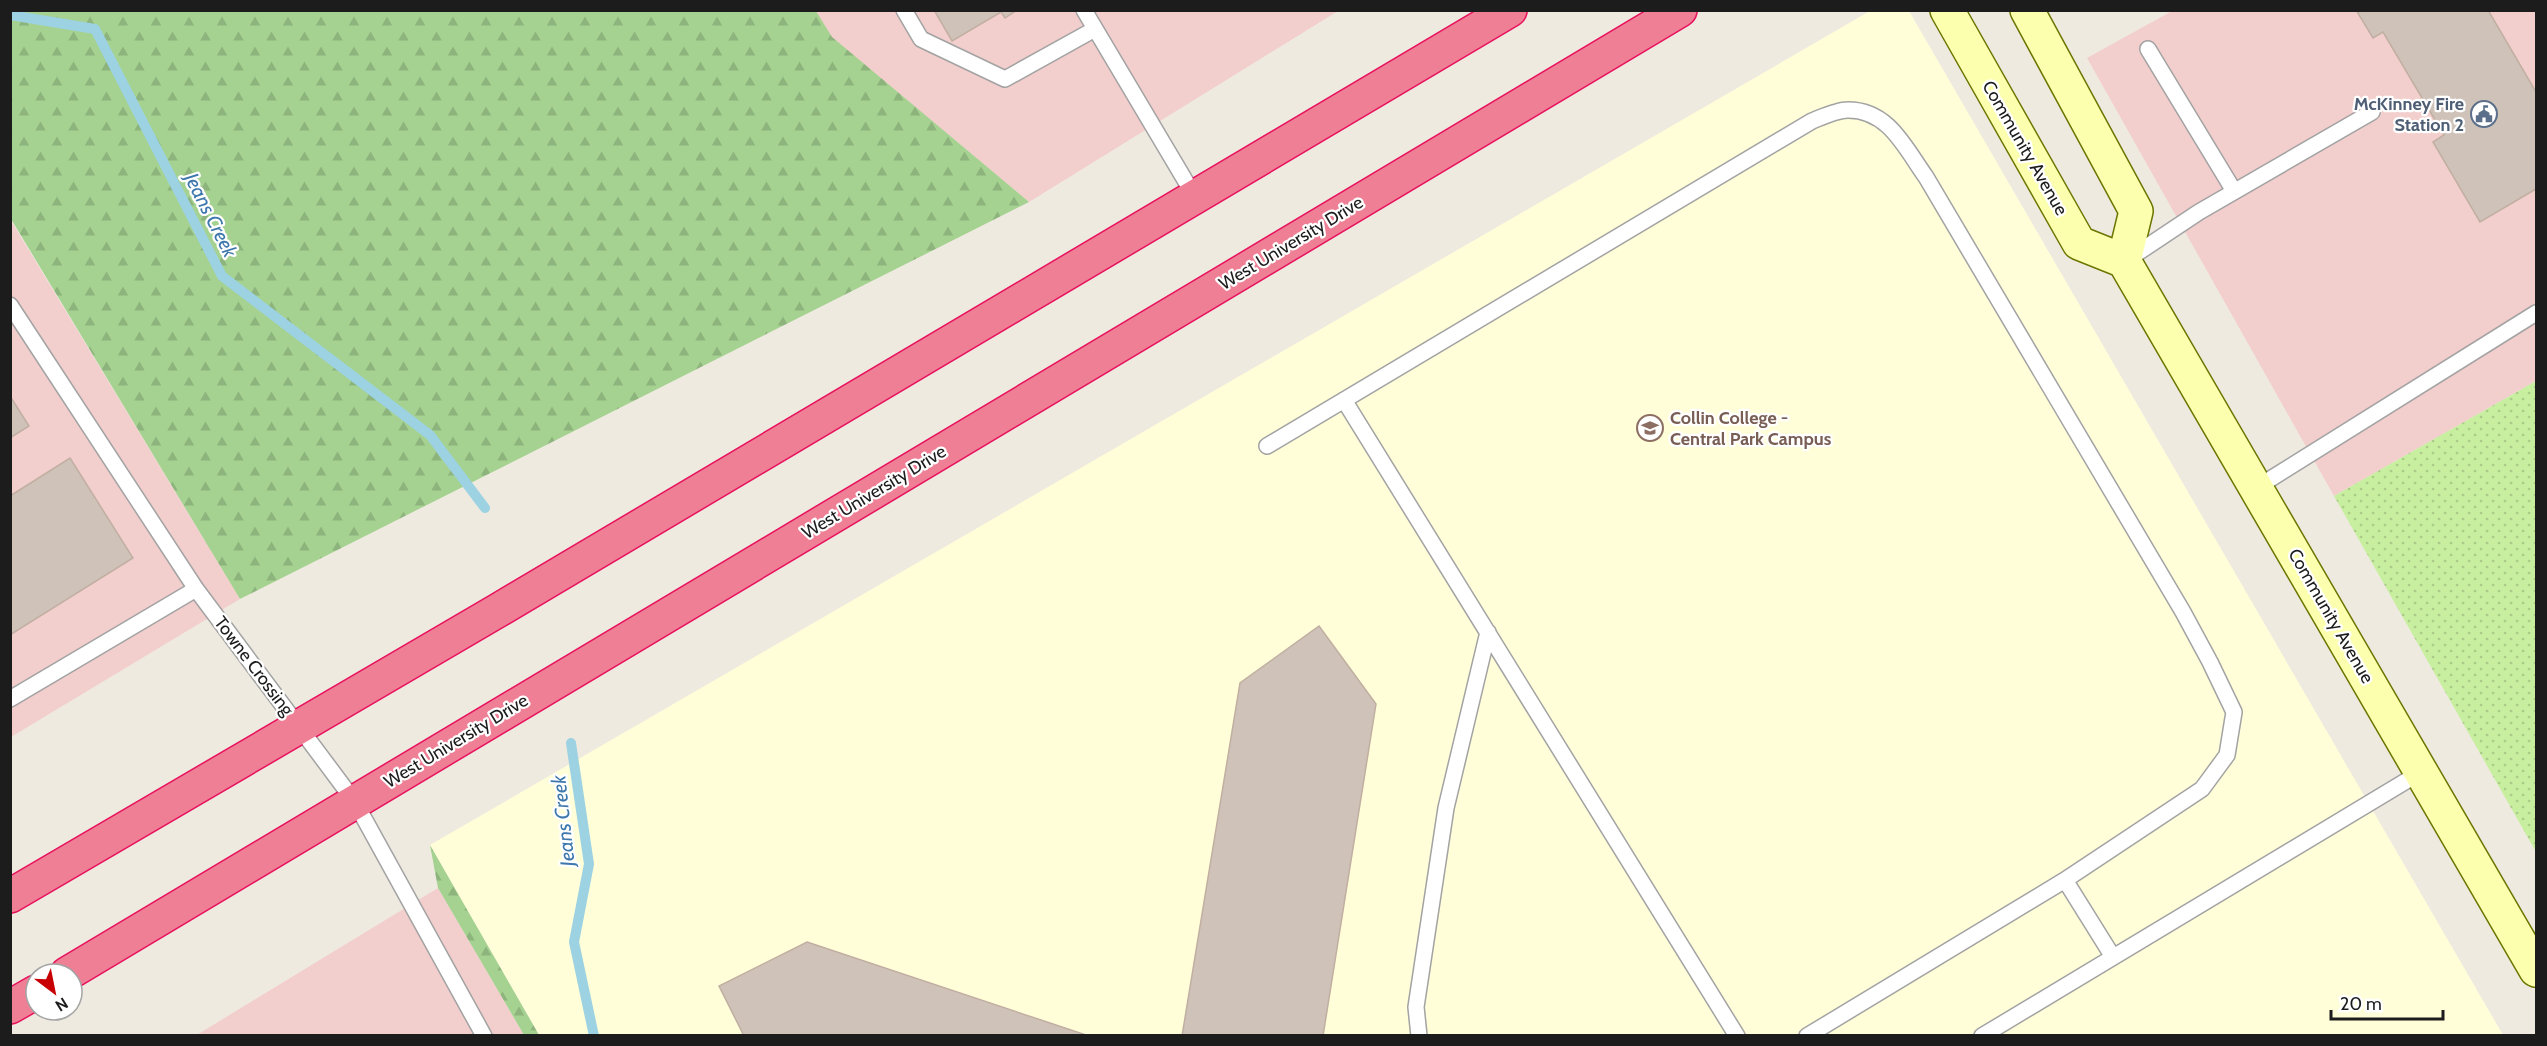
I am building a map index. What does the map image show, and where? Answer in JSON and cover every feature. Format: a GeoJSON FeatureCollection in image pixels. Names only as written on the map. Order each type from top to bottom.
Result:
{"type":"FeatureCollection","features":[{"type":"Feature","properties":{"kind":"highway"},"geometry":{"type":"LineString","coordinates":[[10,896],[1510,10]]}},
{"type":"Feature","properties":{"kind":"highway","name":"West University Drive"},"geometry":{"type":"LineString","coordinates":[[84,964],[1680,10]]}},
{"type":"Feature","properties":{"kind":"highway"},"geometry":{"type":"LineString","coordinates":[[10,1007],[24,999]]}},
{"type":"Feature","properties":{"kind":"street","name":"Community Avenue"},"geometry":{"type":"LineString","coordinates":[[1947,10],[2079,243],[2124,261],[2536,970]]}},
{"type":"Feature","properties":{"kind":"street"},"geometry":{"type":"LineString","coordinates":[[2027,10],[2136,211],[2124,261]]}},
{"type":"Feature","properties":{"kind":"lane"},"geometry":{"type":"LineString","coordinates":[[904,10],[921,39],[1005,78],[1095,29]]}},
{"type":"Feature","properties":{"kind":"lane"},"geometry":{"type":"LineString","coordinates":[[1084,10],[1195,197]]}},
{"type":"Feature","properties":{"kind":"lane"},"geometry":{"type":"LineString","coordinates":[[2148,49],[2234,191]]}},
{"type":"Feature","properties":{"kind":"lane"},"geometry":{"type":"LineString","coordinates":[[1267,446],[1812,121],[1847,109],[1873,114],[1892,127],[1926,177],[2177,602],[2234,712],[2227,755],[2202,789],[2065,880],[1807,1035]]}},
{"type":"Feature","properties":{"kind":"lane"},"geometry":{"type":"LineString","coordinates":[[2124,261],[2234,191],[2372,112]]}},
{"type":"Feature","properties":{"kind":"lane","name":"Towne Crossing"},"geometry":{"type":"LineString","coordinates":[[10,305],[196,589],[355,802],[484,1035]]}},
{"type":"Feature","properties":{"kind":"lane"},"geometry":{"type":"LineString","coordinates":[[2256,488],[2536,313]]}},
{"type":"Feature","properties":{"kind":"lane"},"geometry":{"type":"LineString","coordinates":[[1344,400],[1737,1035]]}},
{"type":"Feature","properties":{"kind":"lane"},"geometry":{"type":"LineString","coordinates":[[10,699],[196,589]]}},
{"type":"Feature","properties":{"kind":"lane"},"geometry":{"type":"LineString","coordinates":[[1419,1035],[1416,1007],[1446,808],[1488,632]]}},
{"type":"Feature","properties":{"kind":"lane"},"geometry":{"type":"LineString","coordinates":[[1982,1035],[2421,772]]}},
{"type":"Feature","properties":{"kind":"lane"},"geometry":{"type":"LineString","coordinates":[[2065,880],[2113,957]]}},
{"type":"Feature","properties":{"kind":"shaded area"},"geometry":{"type":"Polygon","coordinates":[[[816,11],[1338,11],[1029,202],[831,37],[816,11]]]}},
{"type":"Feature","properties":{"kind":"shaded area","name":"Collin College - Central Park Campus"},"geometry":{"type":"Polygon","coordinates":[[[1870,11],[1909,11],[2503,1035],[539,1035],[430,845],[1870,11]]]}},
{"type":"Feature","properties":{"kind":"shaded area"},"geometry":{"type":"Polygon","coordinates":[[[2172,11],[2536,11],[2536,381],[2334,496],[2087,58],[2172,11]]]}},
{"type":"Feature","properties":{"kind":"shaded area"},"geometry":{"type":"Polygon","coordinates":[[[10,219],[240,599],[11,737],[10,737],[10,219]]]}},
{"type":"Feature","properties":{"kind":"shaded area"},"geometry":{"type":"Polygon","coordinates":[[[438,888],[524,1035],[195,1036],[438,888]]]}},
{"type":"Feature","properties":{"kind":"green space"},"geometry":{"type":"Polygon","coordinates":[[[11,10],[816,11],[832,37],[1029,202],[240,599],[11,219],[11,10]]]}},
{"type":"Feature","properties":{"kind":"green space"},"geometry":{"type":"Polygon","coordinates":[[[2536,381],[2536,852],[2334,496],[2536,381]]]}},
{"type":"Feature","properties":{"kind":"green space"},"geometry":{"type":"Polygon","coordinates":[[[430,845],[539,1035],[524,1035],[438,888],[430,845]]]}},
{"type":"Feature","properties":{"kind":"building"},"geometry":{"type":"Polygon","coordinates":[[[934,10],[1017,10],[1005,18],[1001,12],[952,41],[934,10]]]}},
{"type":"Feature","properties":{"kind":"building","name":"McKinney Fire Station 2"},"geometry":{"type":"Polygon","coordinates":[[[2356,10],[2488,10],[2536,92],[2536,189],[2480,222],[2433,142],[2444,135],[2383,32],[2373,38],[2356,10]]]}},
{"type":"Feature","properties":{"kind":"building"},"geometry":{"type":"Polygon","coordinates":[[[10,396],[29,426],[10,438],[10,396]]]}},
{"type":"Feature","properties":{"kind":"building"},"geometry":{"type":"Polygon","coordinates":[[[70,458],[133,558],[10,635],[10,496],[70,458]]]}},
{"type":"Feature","properties":{"kind":"building"},"geometry":{"type":"Polygon","coordinates":[[[1319,626],[1376,704],[1323,1036],[1182,1036],[1240,683],[1319,626]]]}},
{"type":"Feature","properties":{"kind":"building"},"geometry":{"type":"Polygon","coordinates":[[[807,942],[1089,1036],[744,1036],[719,986],[807,942]]]}},
{"type":"Feature","properties":{"kind":"waterway","name":"Jeans Creek"},"geometry":{"type":"LineString","coordinates":[[10,15],[95,29],[222,276],[430,435],[485,508]]}},
{"type":"Feature","properties":{"kind":"waterway","name":"Jeans Creek"},"geometry":{"type":"LineString","coordinates":[[571,743],[589,864],[574,942],[594,1036]]}},
{"type":"Feature","properties":{"kind":"place","name":"McKinney Fire Station 2"},"geometry":{"type":"Point","coordinates":[2484,114]}},
{"type":"Feature","properties":{"kind":"place","name":"Collin College - Central Park Campus"},"geometry":{"type":"Point","coordinates":[1650,428]}}]}
